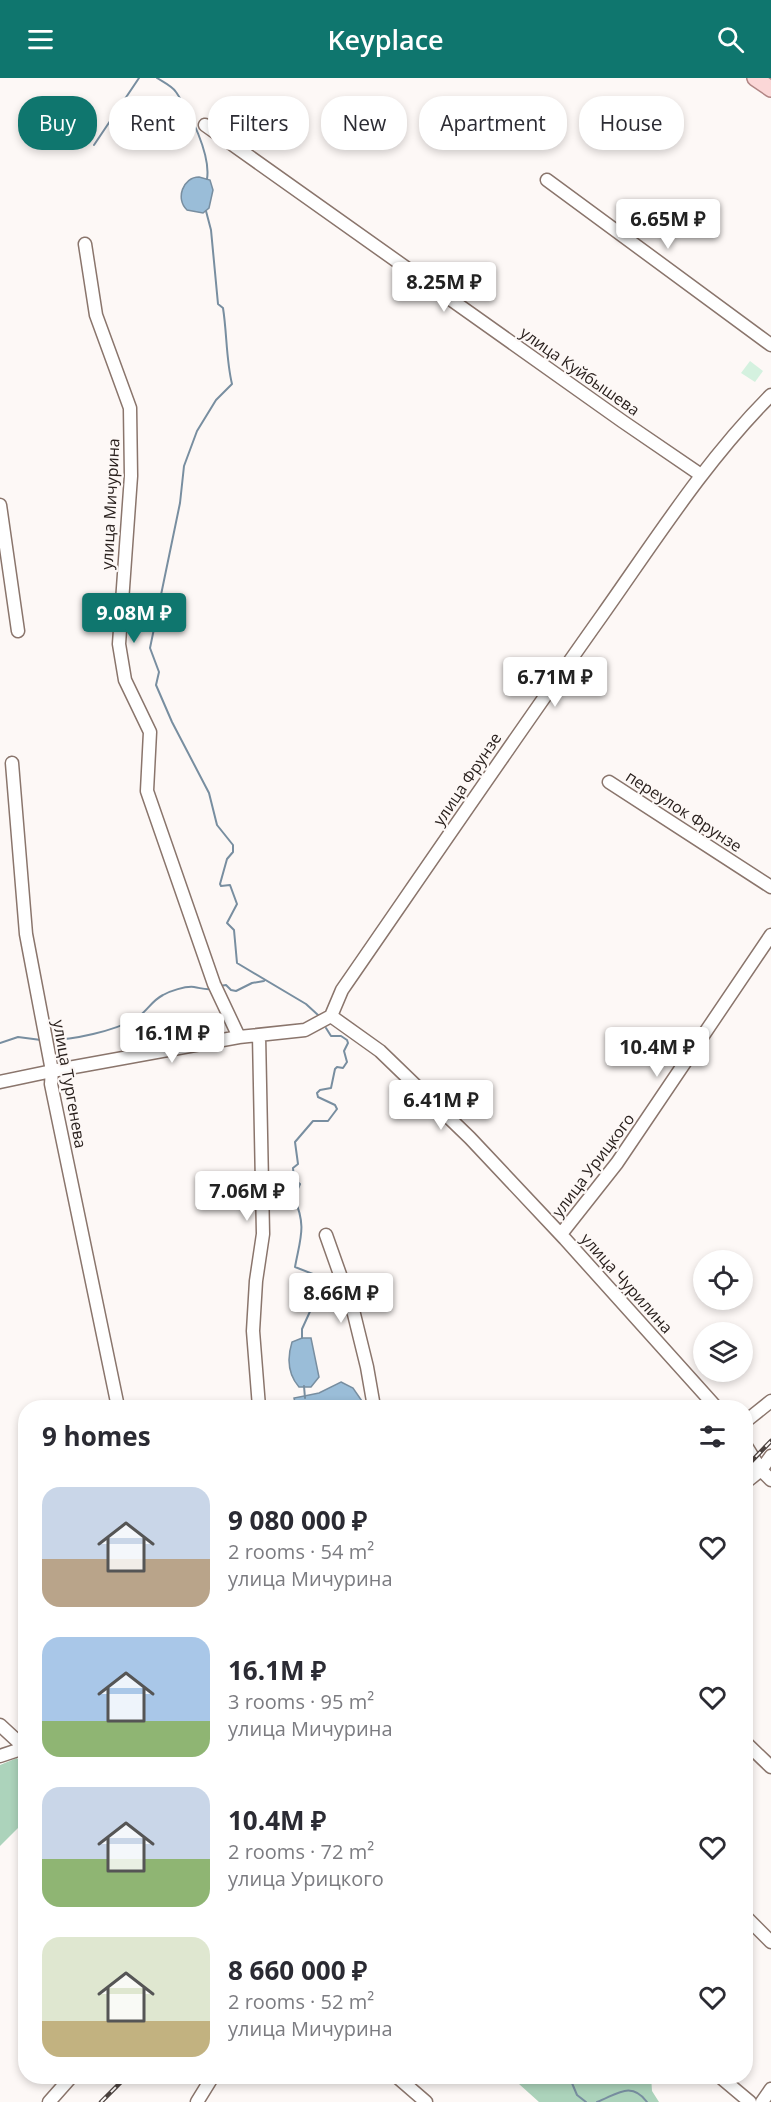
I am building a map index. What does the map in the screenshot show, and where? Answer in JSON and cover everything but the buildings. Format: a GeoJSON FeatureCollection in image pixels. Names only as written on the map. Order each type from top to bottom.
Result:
{"type":"FeatureCollection","features":[{"type":"Feature","properties":{"kind":"main road"},"geometry":{"type":"LineString","coordinates":[[755,78],[771,89]]}},
{"type":"Feature","properties":{"kind":"street","name":"улица Куйбышева"},"geometry":{"type":"LineString","coordinates":[[205,125],[701,475]]}},
{"type":"Feature","properties":{"kind":"street"},"geometry":{"type":"LineString","coordinates":[[547,180],[771,345]]}},
{"type":"Feature","properties":{"kind":"street","name":"улица Мичурина"},"geometry":{"type":"LineString","coordinates":[[86,244],[96,315],[130,408],[130,476],[119,644],[125,680],[150,732],[147,791],[214,984],[238,1037]]}},
{"type":"Feature","properties":{"kind":"street","name":"улица Фрунзе"},"geometry":{"type":"LineString","coordinates":[[331,1016],[342,990],[524,725],[701,475],[751,415],[771,395]]}},
{"type":"Feature","properties":{"kind":"street"},"geometry":{"type":"LineString","coordinates":[[0,505],[18,631]]}},
{"type":"Feature","properties":{"kind":"street","name":"улица Тургенева"},"geometry":{"type":"LineString","coordinates":[[12,763],[26,934],[52,1071],[54,1096],[117,1400]]}},
{"type":"Feature","properties":{"kind":"street","name":"переулок Фрунзе"},"geometry":{"type":"LineString","coordinates":[[609,782],[771,887]]}},
{"type":"Feature","properties":{"kind":"street","name":"улица Урицкого"},"geometry":{"type":"LineString","coordinates":[[561,1234],[617,1163],[771,935]]}},
{"type":"Feature","properties":{"kind":"street"},"geometry":{"type":"LineString","coordinates":[[0,1082],[238,1037],[305,1030],[331,1016]]}},
{"type":"Feature","properties":{"kind":"street","name":"улица Чурилина"},"geometry":{"type":"LineString","coordinates":[[331,1016],[380,1051],[470,1138],[561,1234],[710,1400]]}},
{"type":"Feature","properties":{"kind":"street"},"geometry":{"type":"LineString","coordinates":[[259,1035],[263,1234],[256,1281],[253,1331],[259,1400]]}},
{"type":"Feature","properties":{"kind":"street"},"geometry":{"type":"LineString","coordinates":[[326,1235],[354,1314],[373,1400]]}},
{"type":"Feature","properties":{"kind":"street"},"geometry":{"type":"LineString","coordinates":[[753,1415],[771,1401]]}},
{"type":"Feature","properties":{"kind":"street"},"geometry":{"type":"LineString","coordinates":[[753,1476],[771,1456]]}},
{"type":"Feature","properties":{"kind":"street"},"geometry":{"type":"LineString","coordinates":[[753,1457],[771,1480]]}},
{"type":"Feature","properties":{"kind":"street"},"geometry":{"type":"LineString","coordinates":[[0,1725],[18,1742]]}},
{"type":"Feature","properties":{"kind":"street"},"geometry":{"type":"LineString","coordinates":[[753,1750],[771,1767]]}},
{"type":"Feature","properties":{"kind":"street"},"geometry":{"type":"LineString","coordinates":[[0,1756],[18,1751]]}},
{"type":"Feature","properties":{"kind":"street"},"geometry":{"type":"LineString","coordinates":[[753,1924],[771,1941]]}},
{"type":"Feature","properties":{"kind":"street"},"geometry":{"type":"LineString","coordinates":[[49,2102],[65,2084]]}},
{"type":"Feature","properties":{"kind":"street"},"geometry":{"type":"LineString","coordinates":[[197,2102],[208,2084]]}},
{"type":"Feature","properties":{"kind":"street"},"geometry":{"type":"LineString","coordinates":[[405,2084],[426,2102]]}},
{"type":"Feature","properties":{"kind":"street"},"geometry":{"type":"LineString","coordinates":[[729,2084],[750,2102]]}},
{"type":"Feature","properties":{"kind":"street"},"geometry":{"type":"LineString","coordinates":[[762,2102],[771,2089]]}},
{"type":"Feature","properties":{"kind":"green space"},"geometry":{"type":"Polygon","coordinates":[[[750,361],[763,371],[755,382],[741,373],[750,361]]]}},
{"type":"Feature","properties":{"kind":"green space"},"geometry":{"type":"Polygon","coordinates":[[[18,1759],[18,1828],[0,1846],[0,1765],[18,1759]]]}},
{"type":"Feature","properties":{"kind":"green space"},"geometry":{"type":"Polygon","coordinates":[[[519,2084],[652,2084],[652,2091],[659,2102],[539,2102],[519,2084]]]}},
{"type":"Feature","properties":{"kind":"water"},"geometry":{"type":"Polygon","coordinates":[[[199,177],[210,180],[213,190],[209,208],[203,213],[187,210],[183,205],[181,195],[182,189],[189,181],[199,177]]]}},
{"type":"Feature","properties":{"kind":"water"},"geometry":{"type":"Polygon","coordinates":[[[302,1338],[311,1338],[319,1377],[311,1387],[299,1387],[292,1376],[289,1365],[292,1342],[302,1338]]]}},
{"type":"Feature","properties":{"kind":"water"},"geometry":{"type":"Polygon","coordinates":[[[341,1382],[353,1388],[361,1400],[294,1400],[294,1398],[319,1393],[341,1382]]]}},
{"type":"Feature","properties":{"kind":"waterway"},"geometry":{"type":"LineString","coordinates":[[97,141],[139,78]]}},
{"type":"Feature","properties":{"kind":"waterway"},"geometry":{"type":"LineString","coordinates":[[157,78],[174,90],[193,122],[206,158],[207,179]]}},
{"type":"Feature","properties":{"kind":"waterway"},"geometry":{"type":"LineString","coordinates":[[206,211],[211,230],[218,304],[223,308],[232,384],[216,400],[197,431],[184,466],[180,503],[150,648],[159,672],[156,685],[172,722],[209,793],[217,825],[233,845],[233,852],[227,859],[220,884],[221,886],[230,885],[237,904],[227,923],[234,930],[237,963],[306,1004],[318,1015]]}},
{"type":"Feature","properties":{"kind":"waterway"},"geometry":{"type":"LineString","coordinates":[[220,986],[226,985],[236,991],[252,983],[264,981]]}},
{"type":"Feature","properties":{"kind":"waterway"},"geometry":{"type":"LineString","coordinates":[[49,1040],[93,1034],[116,1027],[139,1016],[159,998],[174,990],[190,987],[212,989]]}},
{"type":"Feature","properties":{"kind":"waterway"},"geometry":{"type":"LineString","coordinates":[[302,1338],[302,1329],[318,1294],[318,1276],[295,1267],[301,1225],[294,1198],[300,1184],[294,1179],[293,1168],[298,1164],[295,1142],[313,1121],[328,1121],[337,1109],[335,1105],[318,1097],[317,1093],[320,1090],[331,1088],[335,1069],[343,1068],[347,1062],[344,1051],[347,1040],[341,1036],[331,1036],[326,1028]]}},
{"type":"Feature","properties":{"kind":"waterway"},"geometry":{"type":"LineString","coordinates":[[0,1043],[18,1037],[41,1040]]}},
{"type":"Feature","properties":{"kind":"waterway"},"geometry":{"type":"LineString","coordinates":[[304,1386],[305,1398]]}},
{"type":"Feature","properties":{"kind":"waterway"},"geometry":{"type":"LineString","coordinates":[[572,2084],[577,2095],[586,2102]]}},
{"type":"Feature","properties":{"kind":"waterway"},"geometry":{"type":"LineString","coordinates":[[597,2102],[629,2090],[641,2095],[647,2102]]}},
{"type":"Feature","properties":{"kind":"railway"},"geometry":{"type":"LineString","coordinates":[[753,1460],[771,1441]]}},
{"type":"Feature","properties":{"kind":"railway"},"geometry":{"type":"LineString","coordinates":[[101,2102],[119,2084]]}}]}
